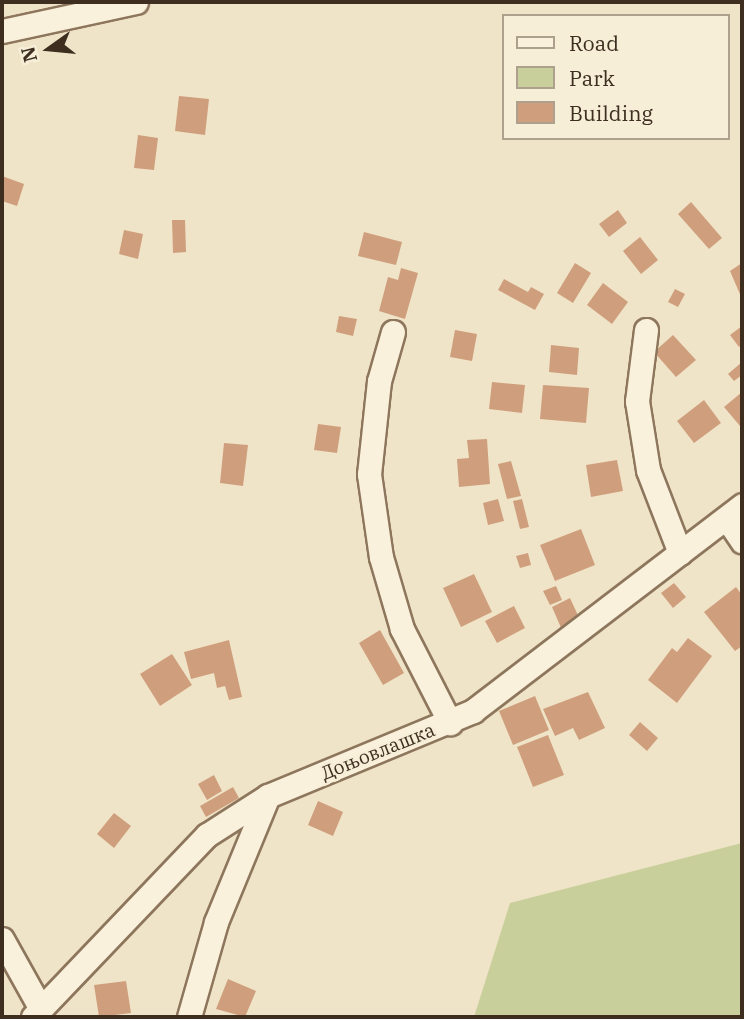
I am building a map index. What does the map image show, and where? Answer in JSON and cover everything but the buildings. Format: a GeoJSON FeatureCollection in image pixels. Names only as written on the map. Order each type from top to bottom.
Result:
{"type":"FeatureCollection","features":[{"type":"Feature","properties":{"kind":"street"},"geometry":{"type":"LineString","coordinates":[[2,31],[136,2]]}},
{"type":"Feature","properties":{"kind":"street"},"geometry":{"type":"LineString","coordinates":[[646,330],[637,401],[648,470],[680,554]]}},
{"type":"Feature","properties":{"kind":"street"},"geometry":{"type":"LineString","coordinates":[[393,332],[379,381],[369,474],[381,557],[402,629],[450,723]]}},
{"type":"Feature","properties":{"kind":"street"},"geometry":{"type":"LineString","coordinates":[[734,512],[742,541]]}},
{"type":"Feature","properties":{"kind":"street","name":"Доњовлашка"},"geometry":{"type":"LineString","coordinates":[[37,1013],[207,835],[268,796],[450,723],[473,711],[734,512]]}},
{"type":"Feature","properties":{"kind":"street"},"geometry":{"type":"LineString","coordinates":[[189,1017],[216,922],[268,796]]}},
{"type":"Feature","properties":{"kind":"street"},"geometry":{"type":"LineString","coordinates":[[2,939],[37,1013]]}},
{"type":"Feature","properties":{"kind":"green space"},"geometry":{"type":"Polygon","coordinates":[[[742,843],[742,1017],[474,1017],[510,903],[742,843]]]}}]}
